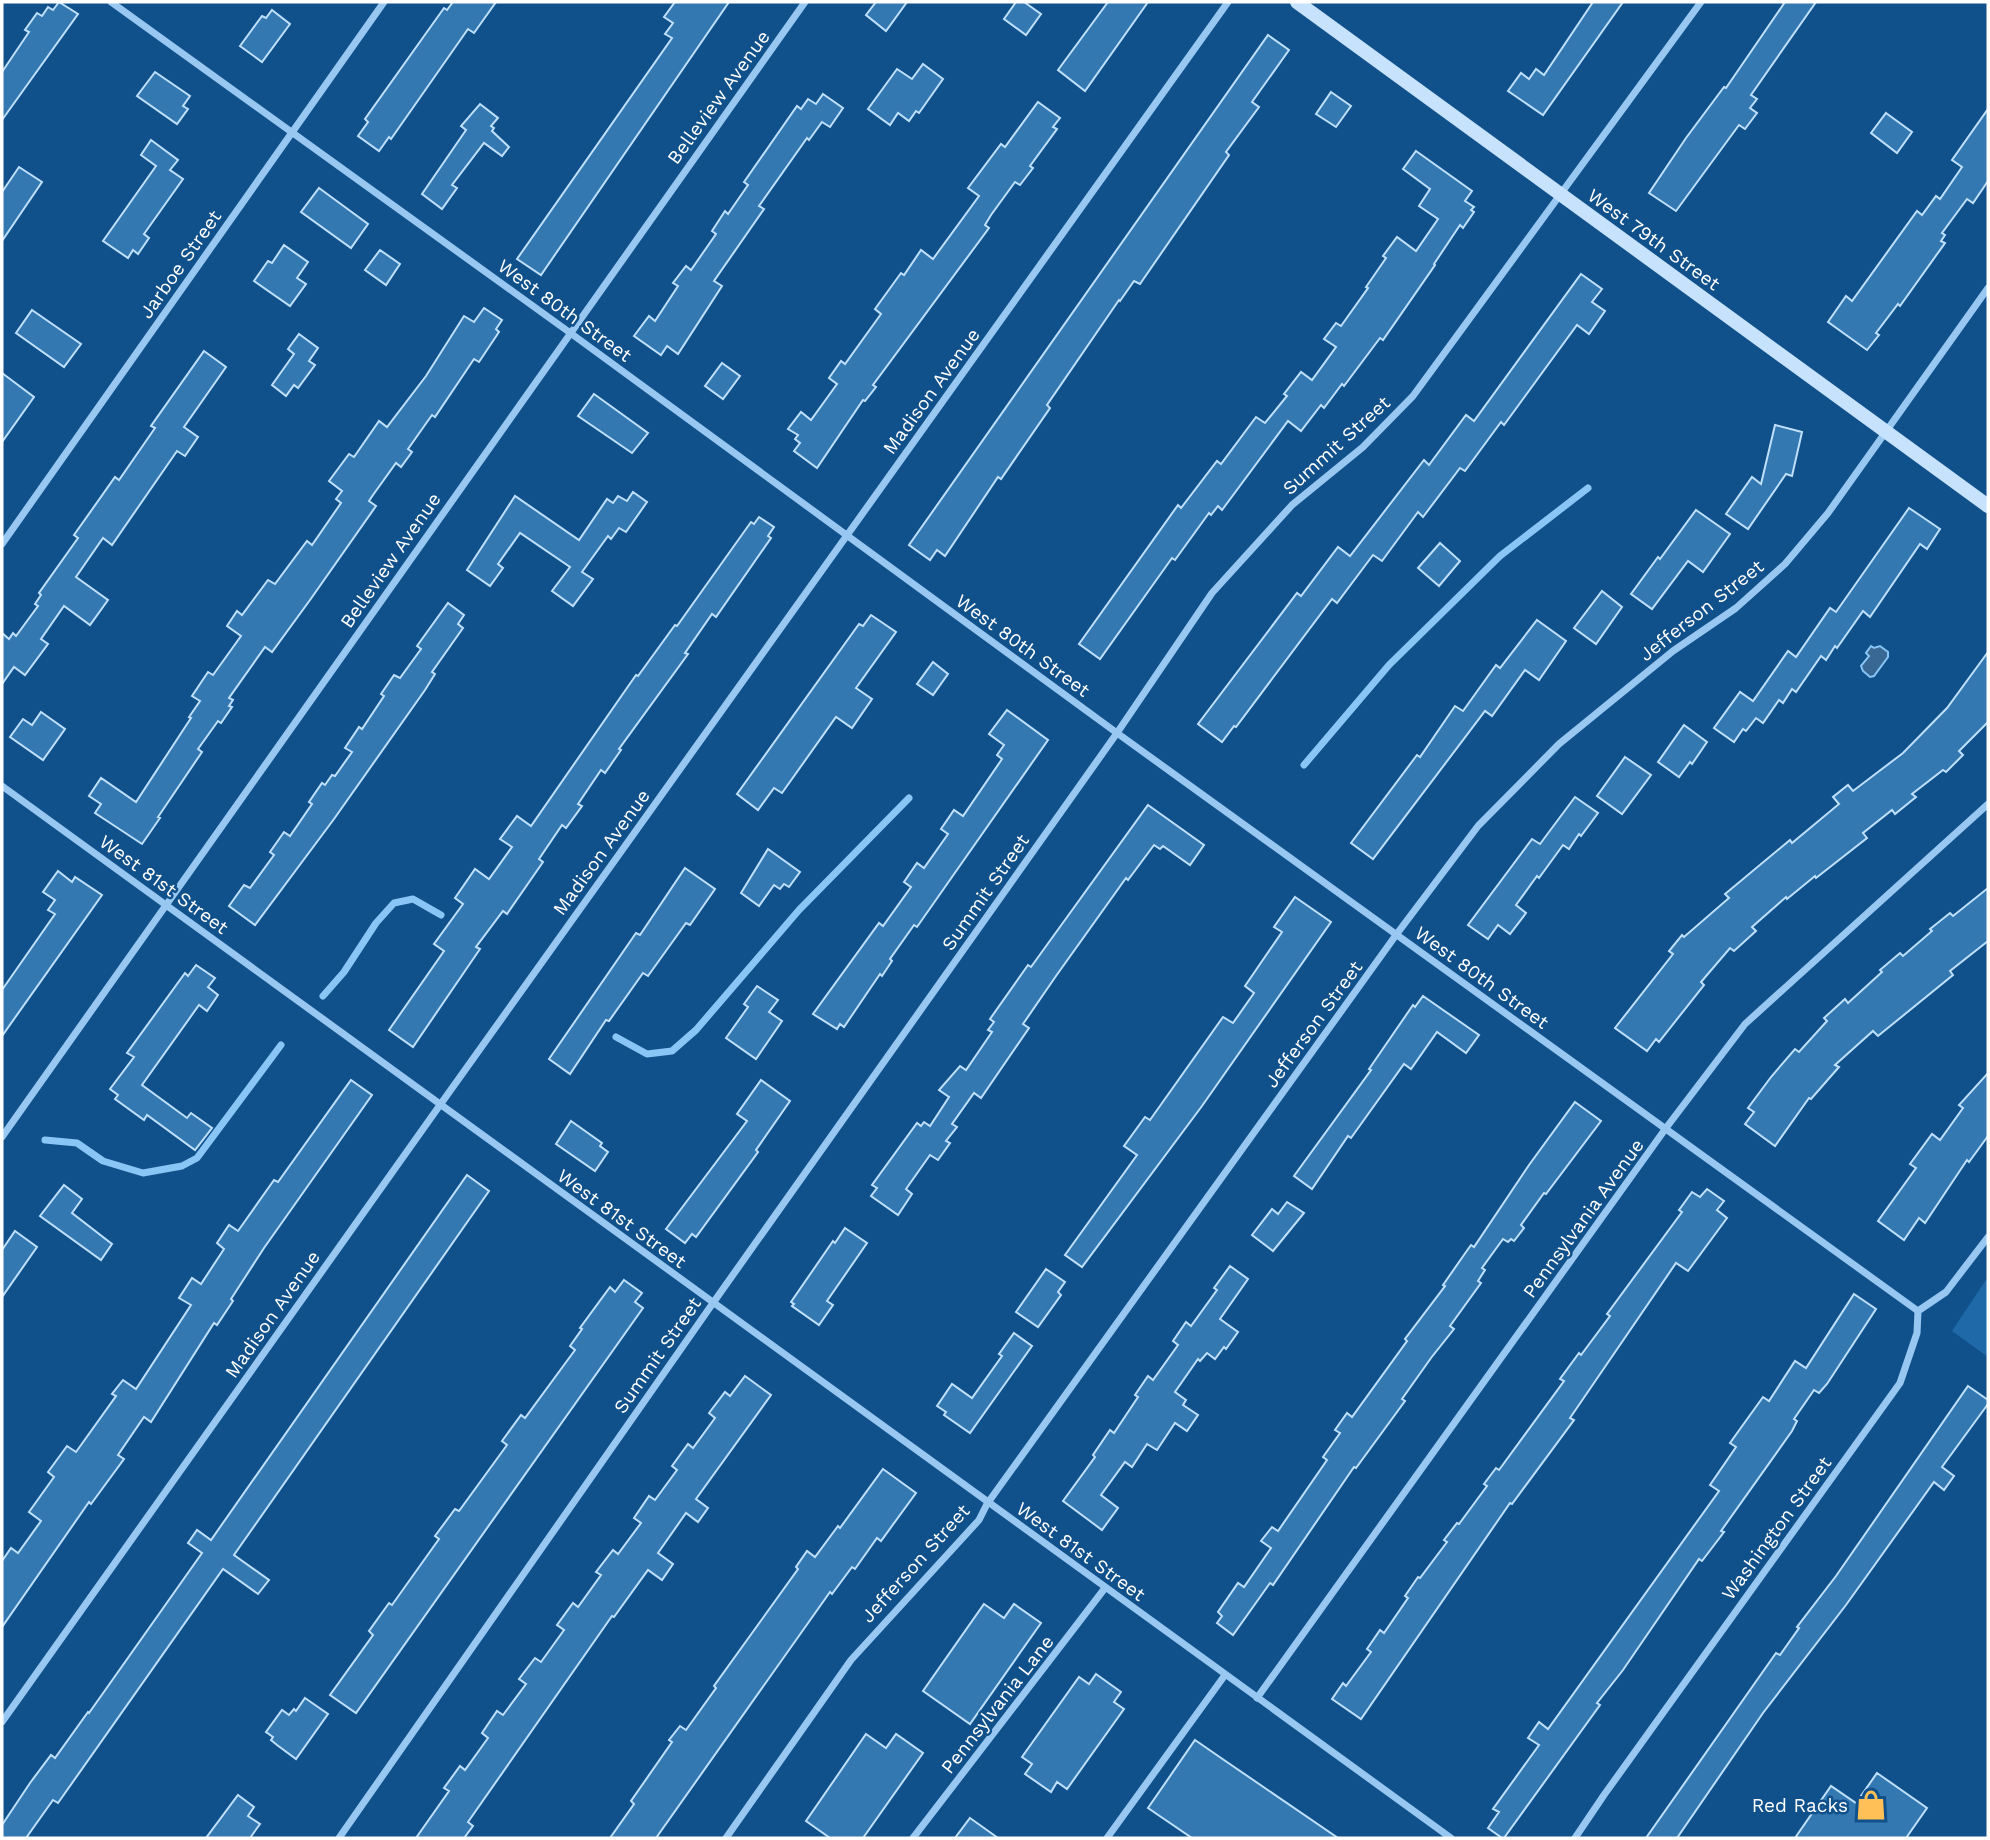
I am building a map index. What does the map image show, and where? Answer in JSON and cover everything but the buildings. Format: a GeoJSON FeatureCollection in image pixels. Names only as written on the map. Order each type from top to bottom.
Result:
{"type":"FeatureCollection","features":[{"type":"Feature","properties":{"kind":"street","name":"West 80th Street"},"geometry":{"type":"LineString","coordinates":[[111,2],[1918,1311]]}},
{"type":"Feature","properties":{"kind":"street","name":"Jarboe Street"},"geometry":{"type":"LineString","coordinates":[[2,544],[384,2]]}},
{"type":"Feature","properties":{"kind":"street","name":"Belleview Avenue"},"geometry":{"type":"LineString","coordinates":[[2,1137],[805,2]]}},
{"type":"Feature","properties":{"kind":"street","name":"Madison Avenue"},"geometry":{"type":"LineString","coordinates":[[2,1722],[1228,2]]}},
{"type":"Feature","properties":{"kind":"street","name":"West 79th Street"},"geometry":{"type":"LineString","coordinates":[[1297,2],[1988,506]]}},
{"type":"Feature","properties":{"kind":"street","name":"Summit Street"},"geometry":{"type":"LineString","coordinates":[[339,1838],[713,1303],[1117,733],[1212,593],[1292,505],[1363,447],[1413,396],[1701,2]]}},
{"type":"Feature","properties":{"kind":"street","name":"Jefferson Street"},"geometry":{"type":"LineString","coordinates":[[726,1838],[850,1660],[979,1520],[1396,935],[1478,827],[1559,744],[1674,651],[1736,608],[1785,564],[1828,513],[1988,288]]}},
{"type":"Feature","properties":{"kind":"street","name":"West 81st Street"},"geometry":{"type":"LineString","coordinates":[[2,786],[1451,1838]]}},
{"type":"Feature","properties":{"kind":"street","name":"Pennsylvania Avenue"},"geometry":{"type":"LineString","coordinates":[[1257,1698],[1666,1128],[1745,1024],[1988,804]]}},
{"type":"Feature","properties":{"kind":"street"},"geometry":{"type":"LineString","coordinates":[[1918,1311],[1946,1292],[1988,1237]]}},
{"type":"Feature","properties":{"kind":"street","name":"Washington Street"},"geometry":{"type":"LineString","coordinates":[[1575,1838],[1900,1383],[1917,1333],[1918,1311]]}},
{"type":"Feature","properties":{"kind":"street","name":"Pennsylvania Lane"},"geometry":{"type":"LineString","coordinates":[[913,1838],[1105,1588]]}},
{"type":"Feature","properties":{"kind":"street"},"geometry":{"type":"LineString","coordinates":[[1107,1838],[1225,1675]]}},
{"type":"Feature","properties":{"kind":"shaded area"},"geometry":{"type":"Polygon","coordinates":[[[1871,646],[1880,646],[1888,652],[1888,657],[1874,676],[1870,677],[1861,666],[1869,656],[1866,653],[1871,646]]]}},
{"type":"Feature","properties":{"kind":"shaded area"},"geometry":{"type":"Polygon","coordinates":[[[1988,1277],[1988,1357],[1952,1331],[1988,1277]]]}},
{"type":"Feature","properties":{"kind":"waterway"},"geometry":{"type":"LineString","coordinates":[[1304,765],[1389,665],[1500,556],[1588,488]]}},
{"type":"Feature","properties":{"kind":"waterway"},"geometry":{"type":"LineString","coordinates":[[616,1037],[647,1054],[672,1051],[696,1030],[799,910],[909,798]]}},
{"type":"Feature","properties":{"kind":"waterway"},"geometry":{"type":"LineString","coordinates":[[323,996],[344,972],[376,923],[394,903],[413,899],[441,915]]}},
{"type":"Feature","properties":{"kind":"waterway"},"geometry":{"type":"LineString","coordinates":[[45,1140],[77,1143],[103,1161],[143,1173],[182,1166],[197,1158],[281,1045]]}},
{"type":"Feature","properties":{"kind":"place","name":"Red Racks"},"geometry":{"type":"Point","coordinates":[1871,1805]}}]}
